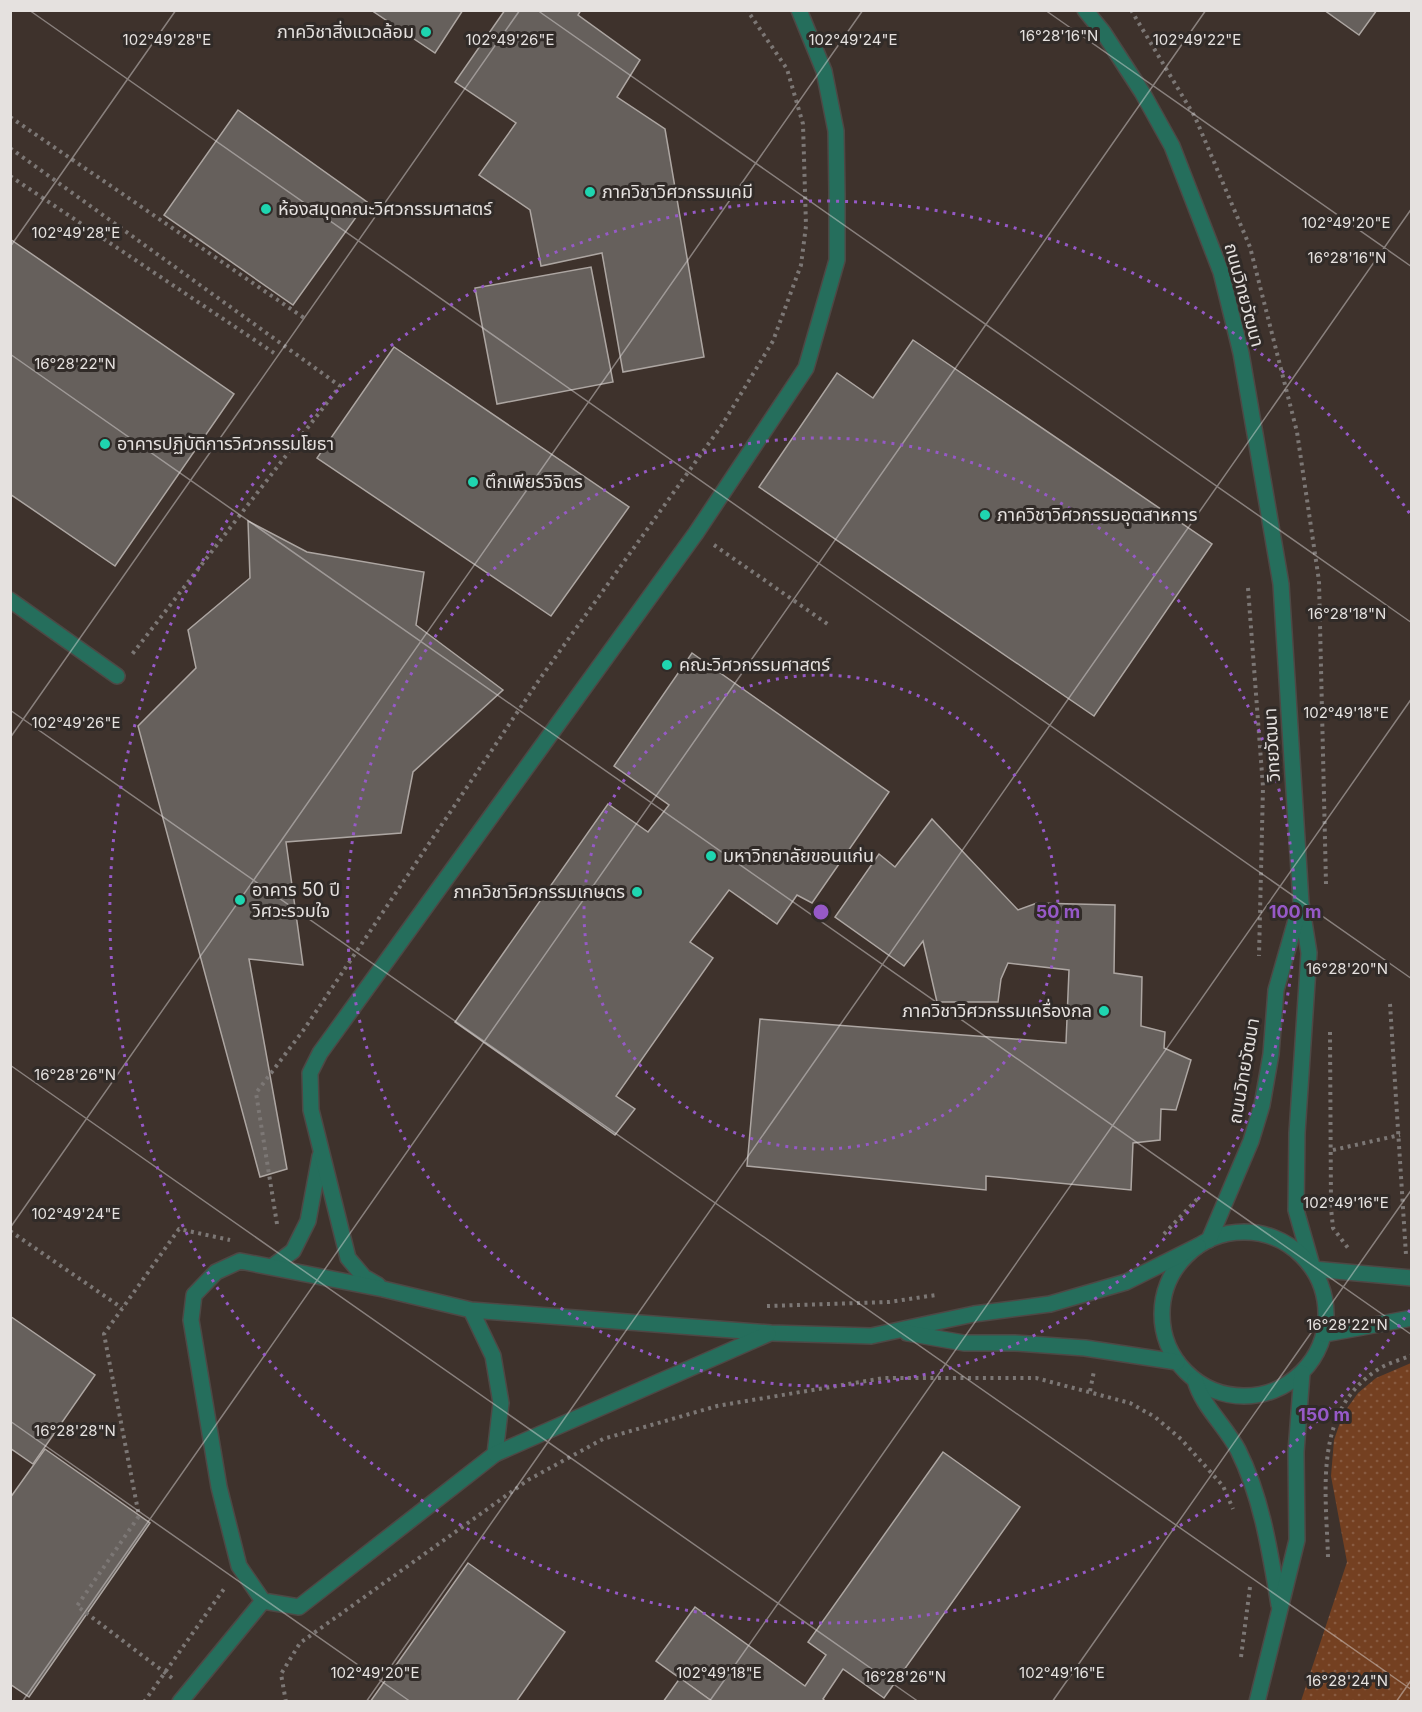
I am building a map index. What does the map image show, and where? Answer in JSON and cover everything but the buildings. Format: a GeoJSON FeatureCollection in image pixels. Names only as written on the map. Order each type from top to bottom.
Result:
{"type":"FeatureCollection","features":[{"type":"Feature","properties":{"kind":"street"},"geometry":{"type":"LineString","coordinates":[[383,1289],[364,1277],[348,1258],[311,1110],[310,1073],[320,1053],[696,533],[806,368],[837,260],[836,131],[824,71],[799,10]]}},
{"type":"Feature","properties":{"kind":"street","name":"ถนนวิทยวัฒนา"},"geometry":{"type":"LineString","coordinates":[[1085,10],[1103,32],[1142,92],[1172,146],[1221,272],[1241,353],[1281,584]]}},
{"type":"Feature","properties":{"kind":"street","name":"วิทยวัฒนา"},"geometry":{"type":"LineString","coordinates":[[1281,584],[1301,903]]}},
{"type":"Feature","properties":{"kind":"street"},"geometry":{"type":"LineString","coordinates":[[10,600],[117,676]]}},
{"type":"Feature","properties":{"kind":"street"},"geometry":{"type":"LineString","coordinates":[[1203,1243],[1182,1260],[1170,1278],[1163,1299],[1162,1321],[1167,1342],[1177,1362],[1195,1380],[1216,1391],[1240,1397],[1262,1395],[1284,1387],[1302,1373],[1316,1355],[1324,1334],[1327,1311],[1323,1290],[1313,1269],[1296,1210],[1297,1133],[1309,953],[1301,903]]}},
{"type":"Feature","properties":{"kind":"street","name":"ถนนวิทยวัฒนา"},"geometry":{"type":"LineString","coordinates":[[1203,1243],[1251,1141],[1262,1105],[1271,1054],[1276,990],[1301,903]]}},
{"type":"Feature","properties":{"kind":"street"},"geometry":{"type":"LineString","coordinates":[[273,1266],[293,1251],[308,1221],[321,1153]]}},
{"type":"Feature","properties":{"kind":"street"},"geometry":{"type":"LineString","coordinates":[[771,1333],[495,1454],[299,1607],[263,1601],[240,1566],[219,1487],[191,1320],[194,1295],[216,1272],[240,1261],[383,1289],[471,1310],[771,1333],[871,1336],[901,1332],[974,1314],[1050,1304],[1126,1282],[1203,1243],[1231,1233],[1255,1233],[1277,1239],[1297,1251],[1313,1269],[1408,1278]]}},
{"type":"Feature","properties":{"kind":"street"},"geometry":{"type":"LineString","coordinates":[[471,1310],[493,1356],[501,1403],[495,1454]]}},
{"type":"Feature","properties":{"kind":"street"},"geometry":{"type":"LineString","coordinates":[[1324,1334],[1412,1318]]}},
{"type":"Feature","properties":{"kind":"street"},"geometry":{"type":"LineString","coordinates":[[901,1332],[964,1343],[1015,1343],[1074,1347],[1177,1362]]}},
{"type":"Feature","properties":{"kind":"street"},"geometry":{"type":"LineString","coordinates":[[1257,1701],[1297,1540],[1296,1452],[1302,1373]]}},
{"type":"Feature","properties":{"kind":"street"},"geometry":{"type":"LineString","coordinates":[[1195,1380],[1200,1397],[1218,1417],[1238,1450],[1250,1481],[1267,1536],[1280,1614]]}},
{"type":"Feature","properties":{"kind":"street"},"geometry":{"type":"LineString","coordinates":[[180,1701],[263,1601]]}},
{"type":"Feature","properties":{"kind":"path"},"geometry":{"type":"LineString","coordinates":[[10,117],[304,318]]}},
{"type":"Feature","properties":{"kind":"path"},"geometry":{"type":"LineString","coordinates":[[10,148],[340,386],[117,676]]}},
{"type":"Feature","properties":{"kind":"path"},"geometry":{"type":"LineString","coordinates":[[10,176],[274,353]]}},
{"type":"Feature","properties":{"kind":"path"},"geometry":{"type":"LineString","coordinates":[[696,533],[829,625]]}},
{"type":"Feature","properties":{"kind":"path"},"geometry":{"type":"LineString","coordinates":[[1248,588],[1263,788],[1259,963]]}},
{"type":"Feature","properties":{"kind":"path"},"geometry":{"type":"LineString","coordinates":[[1390,1004],[1408,1278]]}},
{"type":"Feature","properties":{"kind":"path"},"geometry":{"type":"LineString","coordinates":[[1333,1150],[1400,1135]]}},
{"type":"Feature","properties":{"kind":"path"},"geometry":{"type":"LineString","coordinates":[[1160,1237],[1204,1192]]}},
{"type":"Feature","properties":{"kind":"path"},"geometry":{"type":"LineString","coordinates":[[10,1231],[122,1308]]}},
{"type":"Feature","properties":{"kind":"path"},"geometry":{"type":"LineString","coordinates":[[764,1307],[889,1302],[944,1294]]}},
{"type":"Feature","properties":{"kind":"path"},"geometry":{"type":"LineString","coordinates":[[1328,1557],[1325,1475],[1328,1442],[1336,1417],[1356,1387],[1379,1369],[1412,1355]]}},
{"type":"Feature","properties":{"kind":"path"},"geometry":{"type":"LineString","coordinates":[[286,1701],[281,1674],[300,1643],[528,1480],[603,1439],[717,1406],[884,1378],[1036,1378],[1130,1403],[1155,1417],[1204,1462],[1223,1486],[1235,1515]]}},
{"type":"Feature","properties":{"kind":"path"},"geometry":{"type":"LineString","coordinates":[[144,1701],[166,1674],[240,1566]]}},
{"type":"Feature","properties":{"kind":"path"},"geometry":{"type":"LineString","coordinates":[[1240,1668],[1249,1580]]}},
{"type":"Feature","properties":{"kind":"shaded area","name":"มหาวิทยาลัยขอนแก่น"},"geometry":{"type":"Polygon","coordinates":[[[11,11],[1411,11],[1411,1701],[11,1701],[11,11]]]}},
{"type":"Feature","properties":{"kind":"shaded area"},"geometry":{"type":"Polygon","coordinates":[[[1411,1363],[1411,1701],[1301,1701],[1347,1562],[1331,1476],[1334,1440],[1343,1414],[1358,1393],[1376,1378],[1411,1363]]]}},
{"type":"Feature","properties":{"kind":"place","name":"ภาควิชาสิ่งแวดล้อม"},"geometry":{"type":"Point","coordinates":[426,32]}},
{"type":"Feature","properties":{"kind":"place","name":"ภาควิชาวิศวกรรมเคมี"},"geometry":{"type":"Point","coordinates":[590,192]}},
{"type":"Feature","properties":{"kind":"place","name":"ห้องสมุดคณะวิศวกรรมศาสตร์"},"geometry":{"type":"Point","coordinates":[266,209]}},
{"type":"Feature","properties":{"kind":"place","name":"อาคารปฏิบัติการวิศวกรรมโยธา"},"geometry":{"type":"Point","coordinates":[105,444]}},
{"type":"Feature","properties":{"kind":"place","name":"ตึกเพียรวิจิตร"},"geometry":{"type":"Point","coordinates":[473,482]}},
{"type":"Feature","properties":{"kind":"place","name":"ภาควิชาวิศวกรรมอุตสาหการ"},"geometry":{"type":"Point","coordinates":[985,515]}},
{"type":"Feature","properties":{"kind":"place","name":"คณะวิศวกรรมศาสตร์"},"geometry":{"type":"Point","coordinates":[667,665]}},
{"type":"Feature","properties":{"kind":"place","name":"มหาวิทยาลัยขอนแก่น"},"geometry":{"type":"Point","coordinates":[711,856]}},
{"type":"Feature","properties":{"kind":"place","name":"ภาควิชาวิศวกรรมเกษตร"},"geometry":{"type":"Point","coordinates":[637,892]}},
{"type":"Feature","properties":{"kind":"place","name":"อาคาร 50 ปี วิศวะรวมใจ"},"geometry":{"type":"Point","coordinates":[240,900]}},
{"type":"Feature","properties":{"kind":"place","name":"ภาควิชาวิศวกรรมเครื่องกล"},"geometry":{"type":"Point","coordinates":[1104,1011]}}]}
